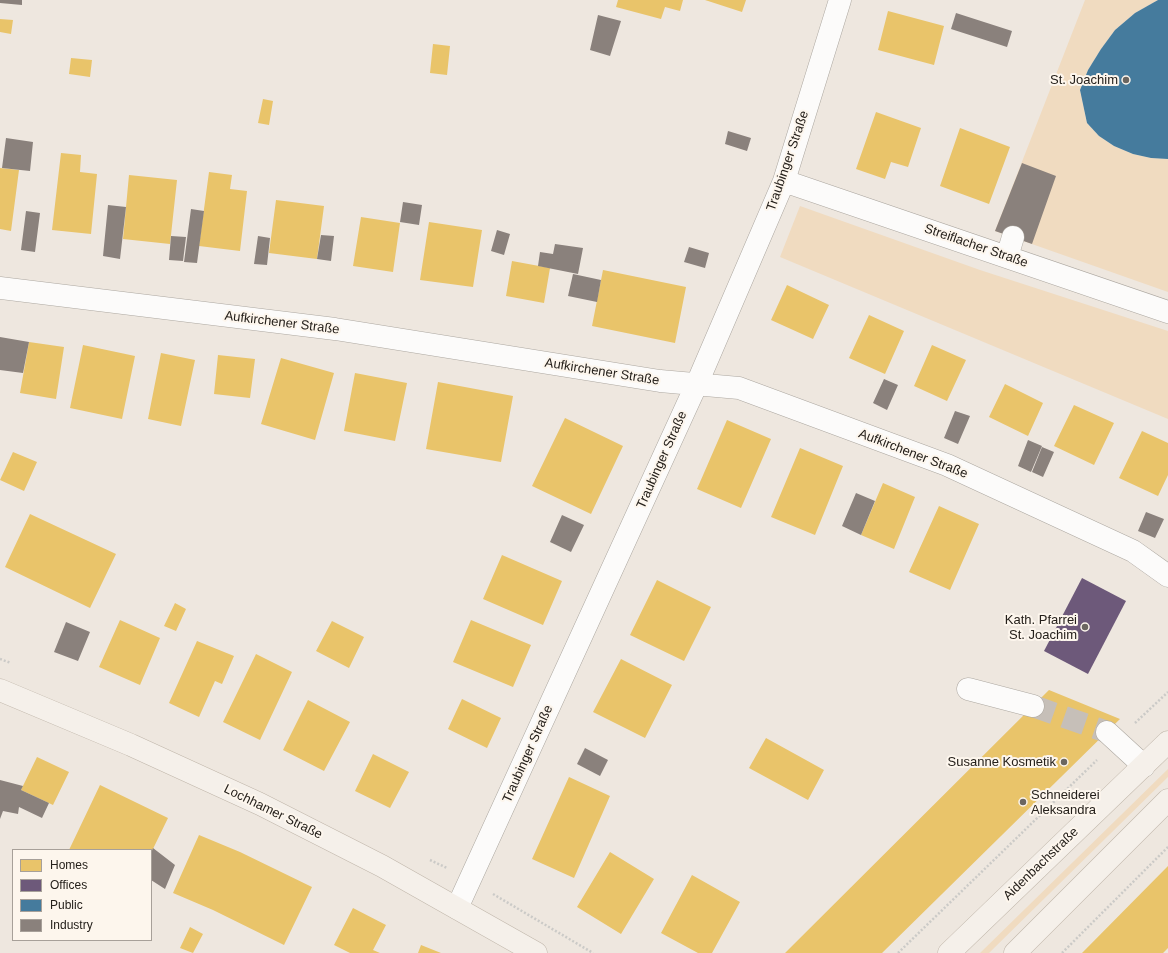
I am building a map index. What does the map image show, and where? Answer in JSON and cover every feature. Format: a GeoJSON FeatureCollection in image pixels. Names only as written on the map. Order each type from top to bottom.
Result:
{"type":"FeatureCollection","features":[{"type":"Feature","properties":{"kind":"main road","name":"Lochhamer Straße"},"geometry":{"type":"LineString","coordinates":[[0,690],[130,745],[260,804],[382,866],[536,953]]}},
{"type":"Feature","properties":{"kind":"main road","name":"Aidenbachstraße"},"geometry":{"type":"LineString","coordinates":[[949,953],[1168,742]]}},
{"type":"Feature","properties":{"kind":"main road"},"geometry":{"type":"LineString","coordinates":[[1015,953],[1168,800]]}},
{"type":"Feature","properties":{"kind":"street","name":"Traubinger Straße"},"geometry":{"type":"LineString","coordinates":[[457,908],[696,385],[784,181],[840,0]]}},
{"type":"Feature","properties":{"kind":"street","name":"Streiflacher Straße"},"geometry":{"type":"LineString","coordinates":[[784,181],[1010,247],[1168,312]]}},
{"type":"Feature","properties":{"kind":"street","name":"Aufkirchener Straße"},"geometry":{"type":"LineString","coordinates":[[0,288],[335,329],[696,385],[739,388],[947,465],[1133,551],[1168,576]]}},
{"type":"Feature","properties":{"kind":"street"},"geometry":{"type":"LineString","coordinates":[[968,688],[1033,706]]}},
{"type":"Feature","properties":{"kind":"street"},"geometry":{"type":"LineString","coordinates":[[1112,736],[1144,766]]}},
{"type":"Feature","properties":{"kind":"path"},"geometry":{"type":"LineString","coordinates":[[898,953],[1112,736],[1168,692]]}},
{"type":"Feature","properties":{"kind":"path"},"geometry":{"type":"LineString","coordinates":[[1062,953],[1168,847]]}},
{"type":"Feature","properties":{"kind":"shaded area"},"geometry":{"type":"Polygon","coordinates":[[[1085,0],[1158,0],[1135,13],[1115,30],[1088,70],[1080,90],[1087,123],[1099,136],[1114,146],[1133,154],[1151,158],[1168,159],[1168,292],[995,231],[1085,0]]]}},
{"type":"Feature","properties":{"kind":"shaded area"},"geometry":{"type":"Polygon","coordinates":[[[800,206],[980,270],[1168,331],[1168,419],[780,257],[800,206]]]}},
{"type":"Feature","properties":{"kind":"shaded area"},"geometry":{"type":"Polygon","coordinates":[[[1168,769],[1168,777],[989,953],[980,953],[1168,769]]]}},
{"type":"Feature","properties":{"kind":"building: Homes"},"geometry":{"type":"Polygon","coordinates":[[[618,0],[683,0],[680,11],[665,7],[661,19],[616,7],[618,0]]]}},
{"type":"Feature","properties":{"kind":"building: Homes"},"geometry":{"type":"Polygon","coordinates":[[[705,0],[746,0],[742,12],[705,0]]]}},
{"type":"Feature","properties":{"kind":"building: Homes"},"geometry":{"type":"Polygon","coordinates":[[[888,11],[944,26],[934,65],[878,50],[888,11]]]}},
{"type":"Feature","properties":{"kind":"building: Homes"},"geometry":{"type":"Polygon","coordinates":[[[0,19],[13,20],[11,34],[0,32],[0,19]]]}},
{"type":"Feature","properties":{"kind":"building: Homes"},"geometry":{"type":"Polygon","coordinates":[[[433,44],[450,46],[447,75],[430,73],[433,44]]]}},
{"type":"Feature","properties":{"kind":"building: Homes"},"geometry":{"type":"Polygon","coordinates":[[[71,58],[92,60],[90,77],[69,74],[71,58]]]}},
{"type":"Feature","properties":{"kind":"building: Homes"},"geometry":{"type":"Polygon","coordinates":[[[263,99],[273,101],[269,125],[258,123],[263,99]]]}},
{"type":"Feature","properties":{"kind":"building: Homes"},"geometry":{"type":"Polygon","coordinates":[[[876,112],[921,128],[908,167],[891,162],[885,179],[856,169],[876,112]]]}},
{"type":"Feature","properties":{"kind":"building: Homes"},"geometry":{"type":"Polygon","coordinates":[[[960,128],[1010,147],[989,204],[940,186],[960,128]]]}},
{"type":"Feature","properties":{"kind":"building: Homes"},"geometry":{"type":"Polygon","coordinates":[[[61,153],[81,155],[80,172],[97,174],[91,234],[52,230],[61,153]]]}},
{"type":"Feature","properties":{"kind":"building: Homes"},"geometry":{"type":"Polygon","coordinates":[[[0,168],[19,170],[11,231],[0,229],[0,168]]]}},
{"type":"Feature","properties":{"kind":"building: Homes"},"geometry":{"type":"Polygon","coordinates":[[[209,172],[232,175],[230,189],[247,191],[240,251],[199,246],[209,172]]]}},
{"type":"Feature","properties":{"kind":"building: Homes"},"geometry":{"type":"Polygon","coordinates":[[[129,175],[177,180],[170,244],[123,239],[129,175]]]}},
{"type":"Feature","properties":{"kind":"building: Homes"},"geometry":{"type":"Polygon","coordinates":[[[276,200],[324,206],[317,259],[269,253],[276,200]]]}},
{"type":"Feature","properties":{"kind":"building: Homes"},"geometry":{"type":"Polygon","coordinates":[[[361,217],[400,223],[393,272],[353,266],[361,217]]]}},
{"type":"Feature","properties":{"kind":"building: Homes"},"geometry":{"type":"Polygon","coordinates":[[[429,222],[482,230],[473,287],[420,280],[429,222]]]}},
{"type":"Feature","properties":{"kind":"building: Homes"},"geometry":{"type":"Polygon","coordinates":[[[512,261],[550,268],[544,303],[506,296],[512,261]]]}},
{"type":"Feature","properties":{"kind":"building: Homes"},"geometry":{"type":"Polygon","coordinates":[[[603,270],[686,287],[675,343],[592,326],[603,270]]]}},
{"type":"Feature","properties":{"kind":"building: Homes"},"geometry":{"type":"Polygon","coordinates":[[[787,285],[829,305],[813,339],[771,320],[787,285]]]}},
{"type":"Feature","properties":{"kind":"building: Homes"},"geometry":{"type":"Polygon","coordinates":[[[869,315],[904,331],[885,374],[849,358],[869,315]]]}},
{"type":"Feature","properties":{"kind":"building: Homes"},"geometry":{"type":"Polygon","coordinates":[[[29,342],[64,347],[56,399],[20,393],[29,342]]]}},
{"type":"Feature","properties":{"kind":"building: Homes"},"geometry":{"type":"Polygon","coordinates":[[[83,345],[135,356],[122,419],[70,408],[83,345]]]}},
{"type":"Feature","properties":{"kind":"building: Homes"},"geometry":{"type":"Polygon","coordinates":[[[932,345],[966,360],[947,401],[914,386],[932,345]]]}},
{"type":"Feature","properties":{"kind":"building: Homes"},"geometry":{"type":"Polygon","coordinates":[[[161,353],[195,360],[181,426],[148,419],[161,353]]]}},
{"type":"Feature","properties":{"kind":"building: Homes"},"geometry":{"type":"Polygon","coordinates":[[[218,355],[255,359],[250,398],[214,394],[218,355]]]}},
{"type":"Feature","properties":{"kind":"building: Homes"},"geometry":{"type":"Polygon","coordinates":[[[281,358],[334,373],[315,440],[261,424],[281,358]]]}},
{"type":"Feature","properties":{"kind":"building: Homes"},"geometry":{"type":"Polygon","coordinates":[[[355,373],[407,383],[395,441],[344,431],[355,373]]]}},
{"type":"Feature","properties":{"kind":"building: Homes"},"geometry":{"type":"Polygon","coordinates":[[[438,382],[513,396],[501,462],[426,449],[438,382]]]}},
{"type":"Feature","properties":{"kind":"building: Homes"},"geometry":{"type":"Polygon","coordinates":[[[1005,384],[1043,403],[1028,436],[989,417],[1005,384]]]}},
{"type":"Feature","properties":{"kind":"building: Homes"},"geometry":{"type":"Polygon","coordinates":[[[1074,405],[1114,423],[1094,465],[1054,446],[1074,405]]]}},
{"type":"Feature","properties":{"kind":"building: Homes"},"geometry":{"type":"Polygon","coordinates":[[[565,418],[623,446],[591,514],[532,486],[565,418]]]}},
{"type":"Feature","properties":{"kind":"building: Homes"},"geometry":{"type":"Polygon","coordinates":[[[727,420],[771,439],[741,508],[697,489],[727,420]]]}},
{"type":"Feature","properties":{"kind":"building: Homes"},"geometry":{"type":"Polygon","coordinates":[[[1142,431],[1168,443],[1168,475],[1158,496],[1119,478],[1142,431]]]}},
{"type":"Feature","properties":{"kind":"building: Homes"},"geometry":{"type":"Polygon","coordinates":[[[800,448],[843,466],[815,535],[771,517],[800,448]]]}},
{"type":"Feature","properties":{"kind":"building: Homes"},"geometry":{"type":"Polygon","coordinates":[[[13,452],[37,462],[24,491],[0,480],[13,452]]]}},
{"type":"Feature","properties":{"kind":"building: Homes"},"geometry":{"type":"Polygon","coordinates":[[[883,483],[915,497],[894,549],[861,535],[883,483]]]}},
{"type":"Feature","properties":{"kind":"building: Homes"},"geometry":{"type":"Polygon","coordinates":[[[939,506],[979,524],[950,590],[909,572],[939,506]]]}},
{"type":"Feature","properties":{"kind":"building: Homes"},"geometry":{"type":"Polygon","coordinates":[[[30,514],[116,554],[90,608],[5,567],[30,514]]]}},
{"type":"Feature","properties":{"kind":"building: Homes"},"geometry":{"type":"Polygon","coordinates":[[[502,555],[562,581],[543,625],[483,599],[502,555]]]}},
{"type":"Feature","properties":{"kind":"building: Homes"},"geometry":{"type":"Polygon","coordinates":[[[657,580],[711,607],[684,661],[630,635],[657,580]]]}},
{"type":"Feature","properties":{"kind":"building: Homes"},"geometry":{"type":"Polygon","coordinates":[[[175,603],[186,609],[176,631],[164,626],[175,603]]]}},
{"type":"Feature","properties":{"kind":"building: Homes"},"geometry":{"type":"Polygon","coordinates":[[[120,620],[160,638],[140,685],[99,667],[120,620]]]}},
{"type":"Feature","properties":{"kind":"building: Homes"},"geometry":{"type":"Polygon","coordinates":[[[471,620],[531,645],[513,687],[453,662],[471,620]]]}},
{"type":"Feature","properties":{"kind":"building: Homes"},"geometry":{"type":"Polygon","coordinates":[[[332,621],[364,637],[349,668],[316,651],[332,621]]]}},
{"type":"Feature","properties":{"kind":"building: Homes"},"geometry":{"type":"Polygon","coordinates":[[[197,641],[234,656],[222,684],[215,681],[199,717],[169,703],[197,641]]]}},
{"type":"Feature","properties":{"kind":"building: Homes"},"geometry":{"type":"Polygon","coordinates":[[[256,654],[292,672],[260,740],[223,722],[256,654]]]}},
{"type":"Feature","properties":{"kind":"building: Homes"},"geometry":{"type":"Polygon","coordinates":[[[621,659],[672,685],[645,738],[593,712],[621,659]]]}},
{"type":"Feature","properties":{"kind":"building: Homes"},"geometry":{"type":"Polygon","coordinates":[[[1049,690],[1120,719],[882,953],[785,953],[1049,690]]]}},
{"type":"Feature","properties":{"kind":"building: Homes"},"geometry":{"type":"Polygon","coordinates":[[[462,699],[501,718],[487,748],[448,729],[462,699]]]}},
{"type":"Feature","properties":{"kind":"building: Homes"},"geometry":{"type":"Polygon","coordinates":[[[308,700],[350,722],[324,771],[283,750],[308,700]]]}},
{"type":"Feature","properties":{"kind":"building: Homes"},"geometry":{"type":"Polygon","coordinates":[[[766,738],[824,770],[808,800],[749,768],[766,738]]]}},
{"type":"Feature","properties":{"kind":"building: Homes"},"geometry":{"type":"Polygon","coordinates":[[[373,754],[409,772],[390,808],[355,791],[373,754]]]}},
{"type":"Feature","properties":{"kind":"building: Homes"},"geometry":{"type":"Polygon","coordinates":[[[37,757],[69,772],[53,805],[21,790],[37,757]]]}},
{"type":"Feature","properties":{"kind":"building: Homes"},"geometry":{"type":"Polygon","coordinates":[[[569,777],[610,796],[574,878],[532,859],[569,777]]]}},
{"type":"Feature","properties":{"kind":"building: Homes"},"geometry":{"type":"Polygon","coordinates":[[[100,785],[168,818],[152,851],[152,849],[69,849],[100,785]]]}},
{"type":"Feature","properties":{"kind":"building: Homes"},"geometry":{"type":"Polygon","coordinates":[[[199,835],[240,852],[312,887],[284,945],[213,910],[173,893],[199,835]]]}},
{"type":"Feature","properties":{"kind":"building: Homes"},"geometry":{"type":"Polygon","coordinates":[[[610,852],[654,879],[621,934],[577,907],[610,852]]]}},
{"type":"Feature","properties":{"kind":"building: Homes"},"geometry":{"type":"Polygon","coordinates":[[[1168,866],[1168,948],[1163,953],[1082,953],[1168,866]]]}},
{"type":"Feature","properties":{"kind":"building: Homes"},"geometry":{"type":"Polygon","coordinates":[[[692,875],[740,902],[712,953],[698,953],[661,933],[692,875]]]}},
{"type":"Feature","properties":{"kind":"building: Homes"},"geometry":{"type":"Polygon","coordinates":[[[353,908],[386,925],[373,950],[380,953],[350,953],[334,945],[353,908]]]}},
{"type":"Feature","properties":{"kind":"building: Homes"},"geometry":{"type":"Polygon","coordinates":[[[190,927],[203,934],[193,953],[180,948],[190,927]]]}},
{"type":"Feature","properties":{"kind":"building: Homes"},"geometry":{"type":"Polygon","coordinates":[[[421,945],[441,953],[418,953],[421,945]]]}},
{"type":"Feature","properties":{"kind":"building: Offices"},"geometry":{"type":"Polygon","coordinates":[[[1082,578],[1126,601],[1088,674],[1044,651],[1082,578]]]}},
{"type":"Feature","properties":{"kind":"building: Public","name":"St. Joachim"},"geometry":{"type":"Polygon","coordinates":[[[1158,0],[1168,0],[1168,159],[1151,158],[1133,154],[1114,146],[1099,136],[1087,123],[1080,90],[1088,70],[1115,30],[1135,13],[1158,0]]]}},
{"type":"Feature","properties":{"kind":"building: Industry"},"geometry":{"type":"Polygon","coordinates":[[[0,0],[22,0],[22,5],[0,3],[0,0]]]}},
{"type":"Feature","properties":{"kind":"building: Industry"},"geometry":{"type":"Polygon","coordinates":[[[956,13],[1012,31],[1007,47],[951,29],[956,13]]]}},
{"type":"Feature","properties":{"kind":"building: Industry"},"geometry":{"type":"Polygon","coordinates":[[[598,15],[621,21],[610,56],[590,50],[598,15]]]}},
{"type":"Feature","properties":{"kind":"building: Industry"},"geometry":{"type":"Polygon","coordinates":[[[728,131],[751,138],[747,151],[725,144],[728,131]]]}},
{"type":"Feature","properties":{"kind":"building: Industry"},"geometry":{"type":"Polygon","coordinates":[[[6,138],[33,142],[30,171],[2,168],[6,138]]]}},
{"type":"Feature","properties":{"kind":"building: Industry"},"geometry":{"type":"Polygon","coordinates":[[[1022,163],[1056,176],[1032,244],[995,231],[1022,163]]]}},
{"type":"Feature","properties":{"kind":"building: Industry"},"geometry":{"type":"Polygon","coordinates":[[[403,202],[422,205],[419,225],[400,222],[403,202]]]}},
{"type":"Feature","properties":{"kind":"building: Industry"},"geometry":{"type":"Polygon","coordinates":[[[108,205],[126,207],[120,259],[103,256],[108,205]]]}},
{"type":"Feature","properties":{"kind":"building: Industry"},"geometry":{"type":"Polygon","coordinates":[[[191,209],[204,211],[197,263],[184,262],[191,209]]]}},
{"type":"Feature","properties":{"kind":"building: Industry"},"geometry":{"type":"Polygon","coordinates":[[[26,211],[40,213],[35,252],[21,250],[26,211]]]}},
{"type":"Feature","properties":{"kind":"building: Industry"},"geometry":{"type":"Polygon","coordinates":[[[497,230],[510,234],[504,255],[491,251],[497,230]]]}},
{"type":"Feature","properties":{"kind":"building: Industry"},"geometry":{"type":"Polygon","coordinates":[[[321,235],[334,236],[331,261],[317,259],[321,235]]]}},
{"type":"Feature","properties":{"kind":"building: Industry"},"geometry":{"type":"Polygon","coordinates":[[[171,236],[186,237],[183,261],[169,260],[171,236]]]}},
{"type":"Feature","properties":{"kind":"building: Industry"},"geometry":{"type":"Polygon","coordinates":[[[258,236],[270,238],[267,265],[254,264],[258,236]]]}},
{"type":"Feature","properties":{"kind":"building: Industry"},"geometry":{"type":"Polygon","coordinates":[[[555,244],[583,248],[578,274],[538,266],[540,252],[553,254],[555,244]]]}},
{"type":"Feature","properties":{"kind":"building: Industry"},"geometry":{"type":"Polygon","coordinates":[[[689,247],[709,253],[705,268],[684,262],[689,247]]]}},
{"type":"Feature","properties":{"kind":"building: Industry"},"geometry":{"type":"Polygon","coordinates":[[[573,274],[601,280],[597,302],[568,296],[573,274]]]}},
{"type":"Feature","properties":{"kind":"building: Industry"},"geometry":{"type":"Polygon","coordinates":[[[0,337],[29,342],[23,373],[0,370],[0,337]]]}},
{"type":"Feature","properties":{"kind":"building: Industry"},"geometry":{"type":"Polygon","coordinates":[[[884,379],[898,385],[887,410],[873,403],[884,379]]]}},
{"type":"Feature","properties":{"kind":"building: Industry"},"geometry":{"type":"Polygon","coordinates":[[[955,411],[970,416],[958,444],[944,438],[955,411]]]}},
{"type":"Feature","properties":{"kind":"building: Industry"},"geometry":{"type":"Polygon","coordinates":[[[1028,440],[1042,446],[1031,472],[1018,466],[1028,440]]]}},
{"type":"Feature","properties":{"kind":"building: Industry"},"geometry":{"type":"Polygon","coordinates":[[[1042,447],[1054,452],[1043,477],[1032,472],[1042,447]]]}},
{"type":"Feature","properties":{"kind":"building: Industry"},"geometry":{"type":"Polygon","coordinates":[[[856,493],[875,501],[861,535],[842,526],[856,493]]]}},
{"type":"Feature","properties":{"kind":"building: Industry"},"geometry":{"type":"Polygon","coordinates":[[[1146,512],[1164,519],[1155,538],[1138,531],[1146,512]]]}},
{"type":"Feature","properties":{"kind":"building: Industry"},"geometry":{"type":"Polygon","coordinates":[[[562,515],[584,525],[571,552],[550,542],[562,515]]]}},
{"type":"Feature","properties":{"kind":"building: Industry"},"geometry":{"type":"Polygon","coordinates":[[[66,622],[90,632],[78,661],[54,652],[66,622]]]}},
{"type":"Feature","properties":{"kind":"building: Industry"},"geometry":{"type":"Polygon","coordinates":[[[585,748],[608,760],[600,776],[577,764],[585,748]]]}},
{"type":"Feature","properties":{"kind":"building: Industry"},"geometry":{"type":"Polygon","coordinates":[[[0,780],[23,786],[21,790],[49,803],[42,818],[19,807],[18,814],[3,811],[0,819],[0,780]]]}},
{"type":"Feature","properties":{"kind":"building: Industry"},"geometry":{"type":"Polygon","coordinates":[[[153,848],[175,865],[165,889],[152,881],[153,848]]]}},
{"type":"Feature","properties":{"kind":"tunnel"},"geometry":{"type":"LineString","coordinates":[[1033,706],[1107,732]]}},
{"type":"Feature","properties":{"kind":"place","name":"St. Joachim"},"geometry":{"type":"Point","coordinates":[1126,80]}},
{"type":"Feature","properties":{"kind":"place","name":"Kath. Pfarrei St. Joachim"},"geometry":{"type":"Point","coordinates":[1085,627]}},
{"type":"Feature","properties":{"kind":"place","name":"Susanne Kosmetik"},"geometry":{"type":"Point","coordinates":[1064,762]}},
{"type":"Feature","properties":{"kind":"place","name":"Schneiderei Aleksandra"},"geometry":{"type":"Point","coordinates":[1023,802]}}]}
